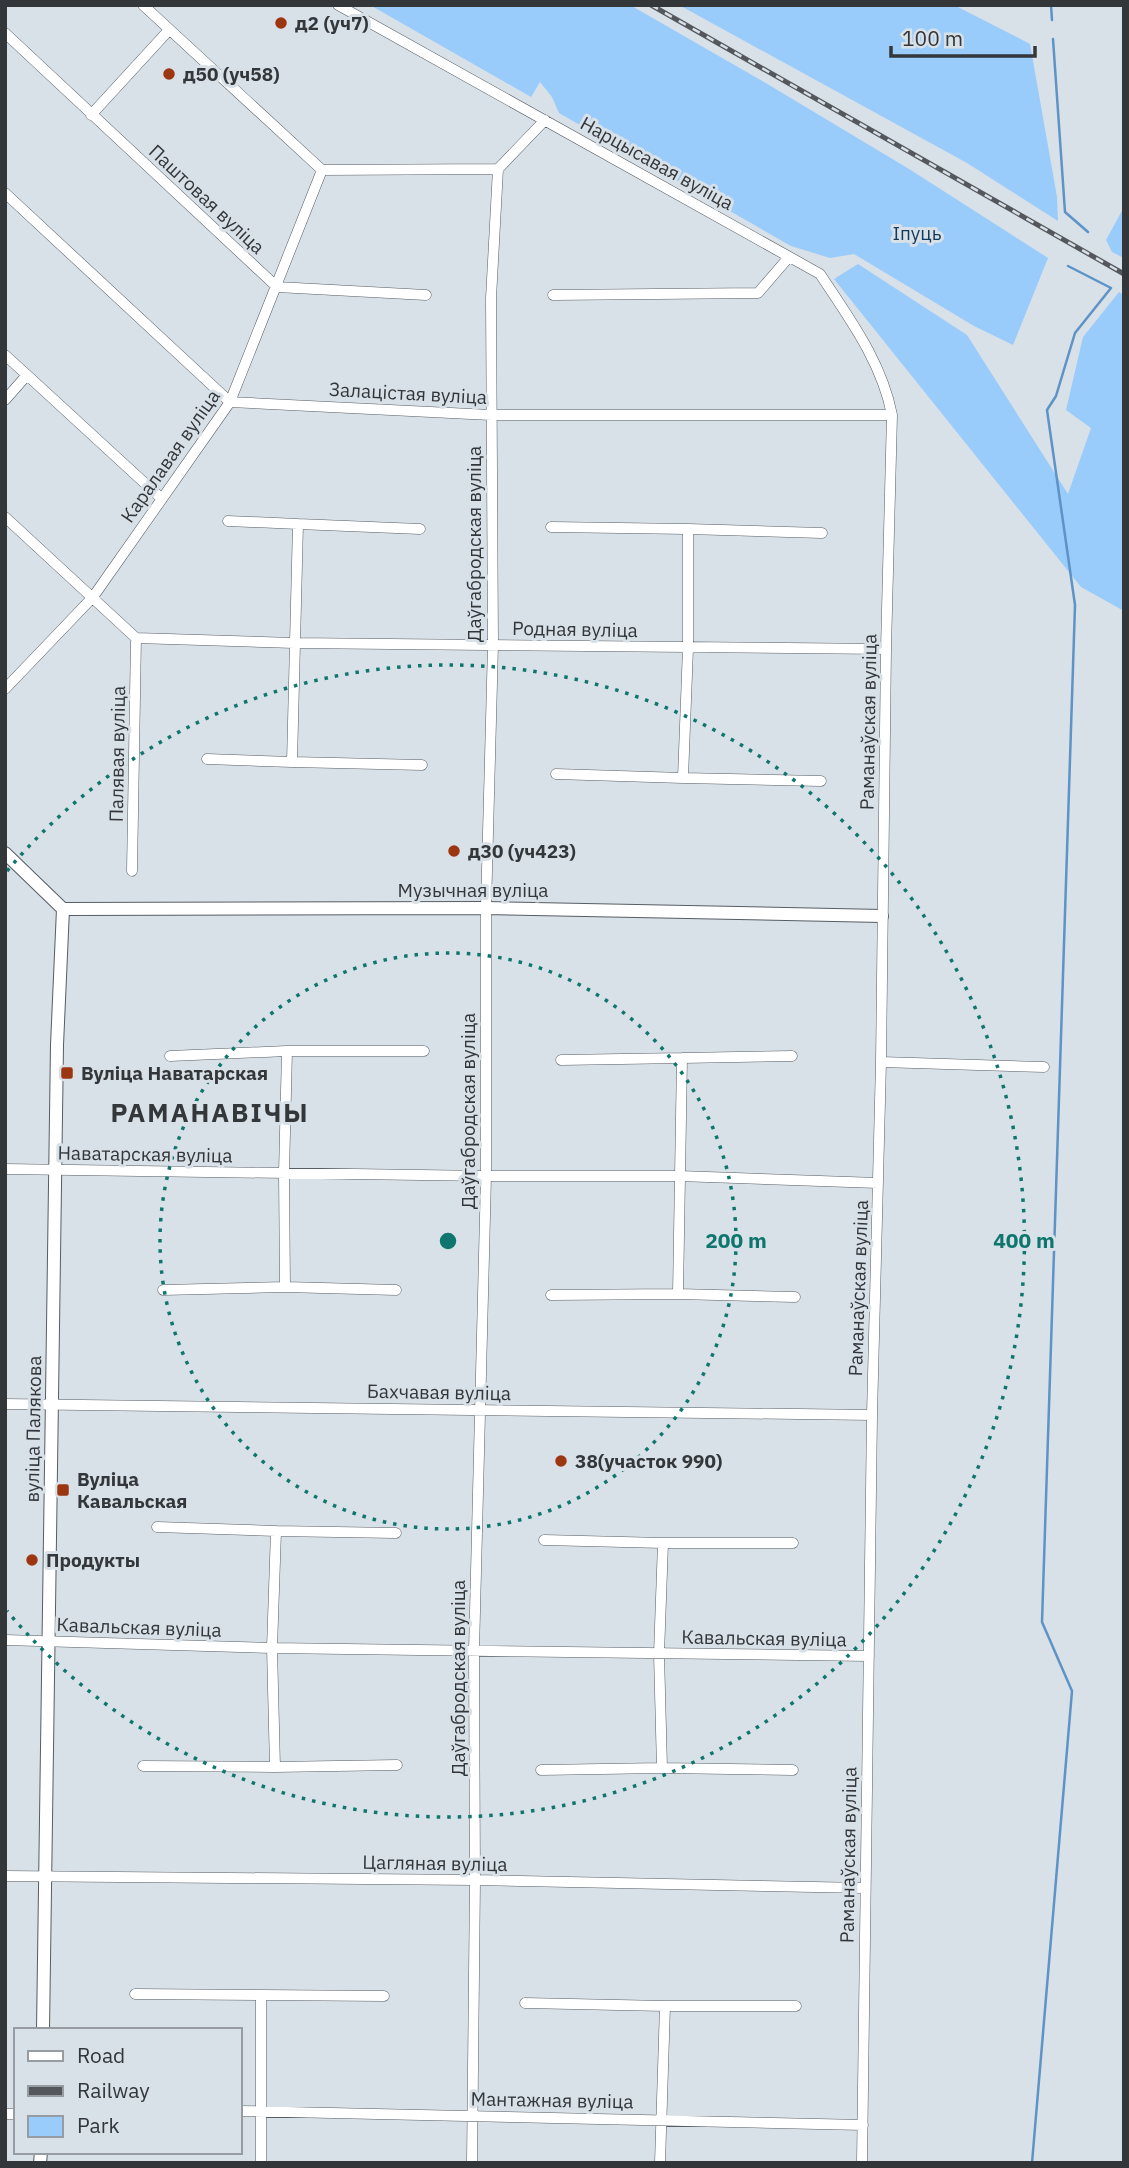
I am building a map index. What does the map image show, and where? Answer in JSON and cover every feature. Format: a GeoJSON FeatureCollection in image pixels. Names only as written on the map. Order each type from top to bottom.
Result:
{"type":"FeatureCollection","features":[{"type":"Feature","properties":{"kind":"street"},"geometry":{"type":"LineString","coordinates":[[143,5],[322,170],[498,169],[544,120]]}},
{"type":"Feature","properties":{"kind":"street","name":"Нарцысавая вуліца"},"geometry":{"type":"LineString","coordinates":[[338,5],[820,274],[863,339],[888,392],[892,415]]}},
{"type":"Feature","properties":{"kind":"street"},"geometry":{"type":"LineString","coordinates":[[91,115],[169,30]]}},
{"type":"Feature","properties":{"kind":"street","name":"Паштовая вуліца"},"geometry":{"type":"LineString","coordinates":[[5,33],[277,287]]}},
{"type":"Feature","properties":{"kind":"street","name":"Даўгабродская вуліца"},"geometry":{"type":"LineString","coordinates":[[472,2163],[474,1651],[486,1176],[486,908],[493,645],[491,298],[498,169]]}},
{"type":"Feature","properties":{"kind":"street","name":"Каралавая вуліца"},"geometry":{"type":"LineString","coordinates":[[5,689],[93,597],[230,402],[322,170]]}},
{"type":"Feature","properties":{"kind":"street"},"geometry":{"type":"LineString","coordinates":[[5,193],[230,402]]}},
{"type":"Feature","properties":{"kind":"street"},"geometry":{"type":"LineString","coordinates":[[553,295],[758,293],[789,257]]}},
{"type":"Feature","properties":{"kind":"street"},"geometry":{"type":"LineString","coordinates":[[277,287],[426,295]]}},
{"type":"Feature","properties":{"kind":"street"},"geometry":{"type":"LineString","coordinates":[[5,355],[162,499]]}},
{"type":"Feature","properties":{"kind":"street"},"geometry":{"type":"LineString","coordinates":[[5,400],[27,375]]}},
{"type":"Feature","properties":{"kind":"street","name":"Залацістая вуліца"},"geometry":{"type":"LineString","coordinates":[[230,402],[491,415],[892,415]]}},
{"type":"Feature","properties":{"kind":"street","name":"Раманаўская вуліца"},"geometry":{"type":"LineString","coordinates":[[862,2163],[872,1415],[892,415]]}},
{"type":"Feature","properties":{"kind":"street"},"geometry":{"type":"LineString","coordinates":[[5,517],[136,638]]}},
{"type":"Feature","properties":{"kind":"street"},"geometry":{"type":"LineString","coordinates":[[228,521],[419,528]]}},
{"type":"Feature","properties":{"kind":"street"},"geometry":{"type":"LineString","coordinates":[[292,762],[298,524]]}},
{"type":"Feature","properties":{"kind":"street"},"geometry":{"type":"LineString","coordinates":[[551,527],[822,533]]}},
{"type":"Feature","properties":{"kind":"street"},"geometry":{"type":"LineString","coordinates":[[683,778],[688,648],[688,529]]}},
{"type":"Feature","properties":{"kind":"street","name":"Родная вуліца"},"geometry":{"type":"LineString","coordinates":[[136,638],[294,643],[886,649]]}},
{"type":"Feature","properties":{"kind":"street","name":"Палявая вуліца"},"geometry":{"type":"LineString","coordinates":[[132,871],[136,638]]}},
{"type":"Feature","properties":{"kind":"street"},"geometry":{"type":"LineString","coordinates":[[207,759],[422,765]]}},
{"type":"Feature","properties":{"kind":"street"},"geometry":{"type":"LineString","coordinates":[[556,774],[821,781]]}},
{"type":"Feature","properties":{"kind":"street"},"geometry":{"type":"LineString","coordinates":[[5,853],[63,909]]}},
{"type":"Feature","properties":{"kind":"street","name":"Музычная вуліца"},"geometry":{"type":"LineString","coordinates":[[63,909],[486,908],[882,916]]}},
{"type":"Feature","properties":{"kind":"street","name":"вуліца Палякова"},"geometry":{"type":"LineString","coordinates":[[43,2028],[57,1045],[63,909]]}},
{"type":"Feature","properties":{"kind":"street"},"geometry":{"type":"LineString","coordinates":[[170,1056],[287,1051],[424,1051]]}},
{"type":"Feature","properties":{"kind":"street"},"geometry":{"type":"LineString","coordinates":[[285,1287],[287,1051]]}},
{"type":"Feature","properties":{"kind":"street"},"geometry":{"type":"LineString","coordinates":[[561,1060],[792,1056]]}},
{"type":"Feature","properties":{"kind":"street"},"geometry":{"type":"LineString","coordinates":[[678,1294],[682,1058]]}},
{"type":"Feature","properties":{"kind":"street"},"geometry":{"type":"LineString","coordinates":[[881,1062],[1044,1068]]}},
{"type":"Feature","properties":{"kind":"street","name":"Наватарская вуліца"},"geometry":{"type":"LineString","coordinates":[[5,1169],[679,1176],[878,1184]]}},
{"type":"Feature","properties":{"kind":"street"},"geometry":{"type":"LineString","coordinates":[[163,1290],[285,1287],[396,1290]]}},
{"type":"Feature","properties":{"kind":"street"},"geometry":{"type":"LineString","coordinates":[[551,1295],[795,1297]]}},
{"type":"Feature","properties":{"kind":"street","name":"Бахчавая вуліца"},"geometry":{"type":"LineString","coordinates":[[5,1404],[872,1415]]}},
{"type":"Feature","properties":{"kind":"street"},"geometry":{"type":"LineString","coordinates":[[157,1527],[397,1533]]}},
{"type":"Feature","properties":{"kind":"street"},"geometry":{"type":"LineString","coordinates":[[275,1767],[272,1648],[276,1531]]}},
{"type":"Feature","properties":{"kind":"street"},"geometry":{"type":"LineString","coordinates":[[544,1540],[793,1542]]}},
{"type":"Feature","properties":{"kind":"street","name":"Кавальская вуліца"},"geometry":{"type":"LineString","coordinates":[[662,1768],[659,1654],[663,1543]]}},
{"type":"Feature","properties":{"kind":"street","name":"Кавальская вуліца"},"geometry":{"type":"LineString","coordinates":[[5,1640],[272,1648],[869,1656]]}},
{"type":"Feature","properties":{"kind":"street"},"geometry":{"type":"LineString","coordinates":[[143,1766],[397,1765]]}},
{"type":"Feature","properties":{"kind":"street"},"geometry":{"type":"LineString","coordinates":[[541,1770],[793,1770]]}},
{"type":"Feature","properties":{"kind":"street","name":"Цагляная вуліца"},"geometry":{"type":"LineString","coordinates":[[5,1876],[475,1880],[865,1888]]}},
{"type":"Feature","properties":{"kind":"street"},"geometry":{"type":"LineString","coordinates":[[135,1994],[384,1996]]}},
{"type":"Feature","properties":{"kind":"street"},"geometry":{"type":"LineString","coordinates":[[261,1995],[261,2163]]}},
{"type":"Feature","properties":{"kind":"street"},"geometry":{"type":"LineString","coordinates":[[525,2003],[796,2006]]}},
{"type":"Feature","properties":{"kind":"street"},"geometry":{"type":"LineString","coordinates":[[660,2163],[665,2006]]}},
{"type":"Feature","properties":{"kind":"street","name":"Мантажная вуліца"},"geometry":{"type":"LineString","coordinates":[[242,2111],[863,2126]]}},
{"type":"Feature","properties":{"kind":"green space","name":"Іпуць"},"geometry":{"type":"Polygon","coordinates":[[[370,5],[630,5],[909,169],[1048,258],[1013,345],[974,326],[854,254],[830,258],[791,246],[559,113],[552,97],[540,82],[531,97],[370,5]]]}},
{"type":"Feature","properties":{"kind":"green space"},"geometry":{"type":"Polygon","coordinates":[[[679,5],[954,5],[1030,44],[1057,197],[1058,221],[967,163],[679,5]]]}},
{"type":"Feature","properties":{"kind":"green space"},"geometry":{"type":"Polygon","coordinates":[[[1124,207],[1124,258],[1112,252],[1106,240],[1124,207]]]}},
{"type":"Feature","properties":{"kind":"green space"},"geometry":{"type":"Polygon","coordinates":[[[858,264],[967,335],[1068,494],[1091,428],[1066,410],[1083,337],[1119,292],[1124,295],[1124,611],[1081,587],[834,279],[858,264]]]}},
{"type":"Feature","properties":{"kind":"waterway"},"geometry":{"type":"LineString","coordinates":[[1051,5],[1052,20]]}},
{"type":"Feature","properties":{"kind":"waterway"},"geometry":{"type":"LineString","coordinates":[[1053,39],[1065,212],[1088,232]]}},
{"type":"Feature","properties":{"kind":"waterway"},"geometry":{"type":"LineString","coordinates":[[1032,2163],[1072,1691],[1042,1622],[1075,605],[1047,410],[1056,396],[1075,333],[1111,288],[1068,266]]}},
{"type":"Feature","properties":{"kind":"railway"},"geometry":{"type":"LineString","coordinates":[[651,5],[1124,274]]}},
{"type":"Feature","properties":{"kind":"place","name":"д2 (уч7)"},"geometry":{"type":"Point","coordinates":[281,23]}},
{"type":"Feature","properties":{"kind":"place","name":"д50 (уч58)"},"geometry":{"type":"Point","coordinates":[169,74]}},
{"type":"Feature","properties":{"kind":"place","name":"д30 (уч423)"},"geometry":{"type":"Point","coordinates":[454,851]}},
{"type":"Feature","properties":{"kind":"place","name":"Вуліца Наватарская"},"geometry":{"type":"Point","coordinates":[67,1073]}},
{"type":"Feature","properties":{"kind":"place","name":"38(участок 990)"},"geometry":{"type":"Point","coordinates":[561,1461]}},
{"type":"Feature","properties":{"kind":"place","name":"Вуліца Кавальская"},"geometry":{"type":"Point","coordinates":[63,1490]}},
{"type":"Feature","properties":{"kind":"place","name":"Продукты"},"geometry":{"type":"Point","coordinates":[32,1560]}},
{"type":"Feature","properties":{"kind":"district","name":"РАМАНАВІЧЫ"},"geometry":{"type":"Point","coordinates":[210,1112]}}]}
